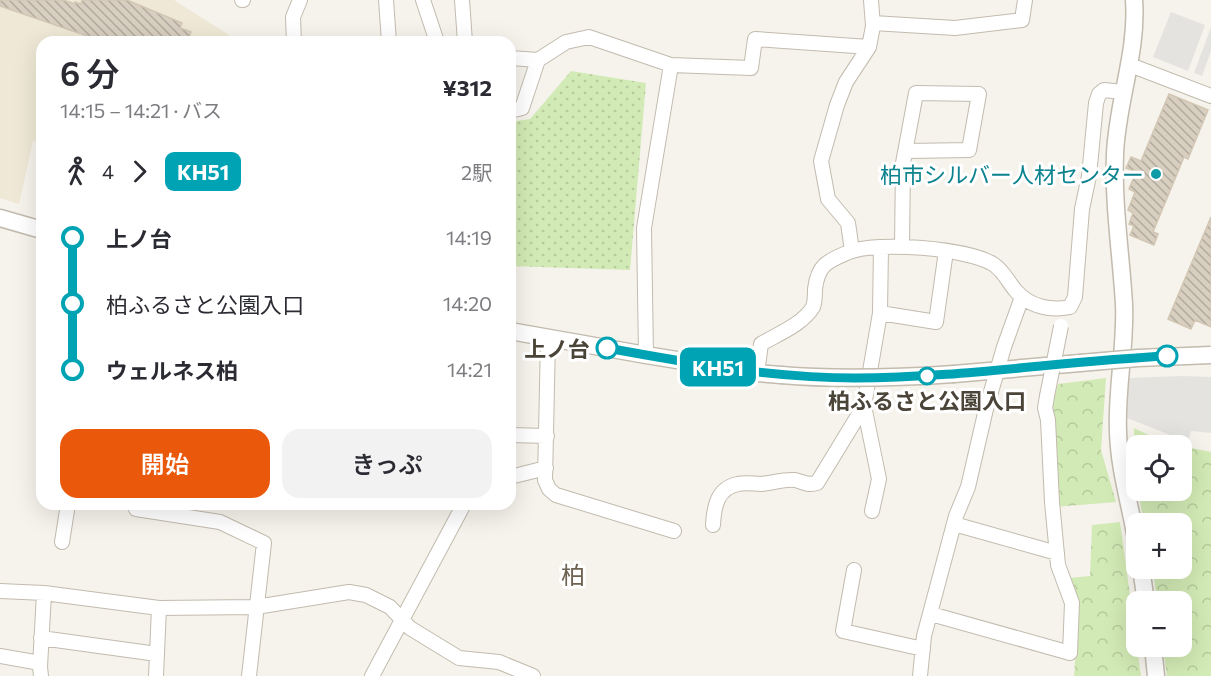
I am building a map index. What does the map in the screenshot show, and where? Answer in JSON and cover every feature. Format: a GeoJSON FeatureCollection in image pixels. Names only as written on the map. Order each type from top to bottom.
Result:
{"type":"FeatureCollection","features":[{"type":"Feature","properties":{"kind":"street"},"geometry":{"type":"LineString","coordinates":[[294,36],[293,17],[300,0]]}},
{"type":"Feature","properties":{"kind":"street"},"geometry":{"type":"LineString","coordinates":[[386,0],[389,36]]}},
{"type":"Feature","properties":{"kind":"street"},"geometry":{"type":"LineString","coordinates":[[423,0],[434,36]]}},
{"type":"Feature","properties":{"kind":"street"},"geometry":{"type":"LineString","coordinates":[[462,0],[465,36]]}},
{"type":"Feature","properties":{"kind":"street"},"geometry":{"type":"LineString","coordinates":[[852,251],[848,223],[828,199],[822,161],[837,105],[846,82],[869,47],[873,23],[872,0]]}},
{"type":"Feature","properties":{"kind":"street"},"geometry":{"type":"LineString","coordinates":[[873,23],[955,28],[1022,20],[1025,0]]}},
{"type":"Feature","properties":{"kind":"street"},"geometry":{"type":"LineString","coordinates":[[1131,513],[1120,461],[1118,431],[1124,322],[1114,177],[1115,150],[1123,92],[1130,65],[1134,0]]}},
{"type":"Feature","properties":{"kind":"street"},"geometry":{"type":"LineString","coordinates":[[516,58],[538,60],[566,42],[589,37],[671,65],[751,68],[755,39],[869,47]]}},
{"type":"Feature","properties":{"kind":"street"},"geometry":{"type":"LineString","coordinates":[[516,110],[522,108],[538,60]]}},
{"type":"Feature","properties":{"kind":"street"},"geometry":{"type":"LineString","coordinates":[[646,355],[644,228],[671,65]]}},
{"type":"Feature","properties":{"kind":"street"},"geometry":{"type":"LineString","coordinates":[[1130,65],[1211,96]]}},
{"type":"Feature","properties":{"kind":"street"},"geometry":{"type":"LineString","coordinates":[[931,614],[1070,653],[1072,603],[1058,565],[1048,420],[1045,408],[1061,326],[1075,297],[1082,209],[1089,176],[1096,103],[1099,94],[1104,90],[1123,92]]}},
{"type":"Feature","properties":{"kind":"street"},"geometry":{"type":"LineString","coordinates":[[902,246],[903,163],[916,93],[979,94],[969,150],[906,151]]}},
{"type":"Feature","properties":{"kind":"street"},"geometry":{"type":"LineString","coordinates":[[0,218],[36,228]]}},
{"type":"Feature","properties":{"kind":"street"},"geometry":{"type":"LineString","coordinates":[[757,373],[761,344],[802,319],[813,306],[816,277],[823,264],[852,251],[902,246],[980,258],[1002,271],[1022,297],[1045,309],[1058,310],[1070,307]]}},
{"type":"Feature","properties":{"kind":"street"},"geometry":{"type":"LineString","coordinates":[[872,511],[879,479],[864,406],[880,313],[881,248]]}},
{"type":"Feature","properties":{"kind":"street"},"geometry":{"type":"LineString","coordinates":[[880,313],[936,322],[946,251]]}},
{"type":"Feature","properties":{"kind":"street"},"geometry":{"type":"LineString","coordinates":[[920,676],[923,649],[954,524],[968,488],[986,409],[1004,346],[1022,297]]}},
{"type":"Feature","properties":{"kind":"street"},"geometry":{"type":"LineString","coordinates":[[516,333],[757,373],[854,378],[908,377],[1138,358],[1211,355]]}},
{"type":"Feature","properties":{"kind":"street"},"geometry":{"type":"LineString","coordinates":[[548,338],[545,480],[549,489],[556,495],[674,531]]}},
{"type":"Feature","properties":{"kind":"street"},"geometry":{"type":"LineString","coordinates":[[713,525],[714,507],[726,488],[739,483],[762,484],[793,480],[810,486],[817,483],[864,406]]}},
{"type":"Feature","properties":{"kind":"street"},"geometry":{"type":"LineString","coordinates":[[516,435],[547,436]]}},
{"type":"Feature","properties":{"kind":"street"},"geometry":{"type":"LineString","coordinates":[[516,476],[546,468]]}},
{"type":"Feature","properties":{"kind":"street"},"geometry":{"type":"LineString","coordinates":[[62,542],[67,510]]}},
{"type":"Feature","properties":{"kind":"street"},"geometry":{"type":"LineString","coordinates":[[142,510],[220,522],[264,543],[249,676]]}},
{"type":"Feature","properties":{"kind":"street"},"geometry":{"type":"LineString","coordinates":[[372,676],[404,621],[461,510]]}},
{"type":"Feature","properties":{"kind":"street"},"geometry":{"type":"LineString","coordinates":[[954,524],[1057,554]]}},
{"type":"Feature","properties":{"kind":"street"},"geometry":{"type":"LineString","coordinates":[[854,570],[843,631],[923,649]]}},
{"type":"Feature","properties":{"kind":"street"},"geometry":{"type":"LineString","coordinates":[[0,591],[44,592],[159,608],[256,607],[349,592],[366,595],[390,607],[410,628],[459,658],[499,663],[533,676]]}},
{"type":"Feature","properties":{"kind":"street"},"geometry":{"type":"LineString","coordinates":[[0,656],[40,669],[44,592]]}},
{"type":"Feature","properties":{"kind":"street"},"geometry":{"type":"LineString","coordinates":[[156,676],[159,608]]}},
{"type":"Feature","properties":{"kind":"street"},"geometry":{"type":"LineString","coordinates":[[41,638],[157,654]]}},
{"type":"Feature","properties":{"kind":"street"},"geometry":{"type":"LineString","coordinates":[[1154,657],[1156,676]]}},
{"type":"Feature","properties":{"kind":"shaded area"},"geometry":{"type":"Polygon","coordinates":[[[0,0],[174,0],[229,35],[36,36],[36,142],[33,141],[19,204],[0,198],[0,0]]]}},
{"type":"Feature","properties":{"kind":"shaded area"},"geometry":{"type":"Polygon","coordinates":[[[1171,12],[1205,25],[1188,71],[1153,57],[1171,12]]]}},
{"type":"Feature","properties":{"kind":"shaded area"},"geometry":{"type":"Polygon","coordinates":[[[1211,27],[1211,51],[1202,76],[1194,73],[1211,27]]]}},
{"type":"Feature","properties":{"kind":"shaded area"},"geometry":{"type":"Polygon","coordinates":[[[1211,377],[1211,433],[1191,431],[1190,435],[1170,435],[1127,418],[1128,378],[1211,377]]]}},
{"type":"Feature","properties":{"kind":"green space"},"geometry":{"type":"Polygon","coordinates":[[[571,71],[646,83],[630,270],[516,266],[516,121],[530,119],[571,71]]]}},
{"type":"Feature","properties":{"kind":"green space"},"geometry":{"type":"Polygon","coordinates":[[[1106,378],[1101,450],[1116,502],[1055,507],[1050,412],[1058,384],[1106,378]]]}},
{"type":"Feature","properties":{"kind":"green space"},"geometry":{"type":"Polygon","coordinates":[[[1134,428],[1148,435],[1134,435],[1134,428]]]}},
{"type":"Feature","properties":{"kind":"green space"},"geometry":{"type":"Polygon","coordinates":[[[1192,448],[1211,452],[1211,676],[1167,676],[1164,657],[1192,657],[1192,591],[1156,591],[1154,579],[1192,579],[1192,513],[1142,513],[1140,501],[1192,501],[1192,448]]]}},
{"type":"Feature","properties":{"kind":"green space"},"geometry":{"type":"Polygon","coordinates":[[[1120,522],[1129,591],[1126,591],[1126,657],[1138,657],[1141,676],[1074,676],[1079,603],[1068,578],[1090,576],[1092,525],[1120,522]]]}},
{"type":"Feature","properties":{"kind":"building"},"geometry":{"type":"Polygon","coordinates":[[[0,0],[63,0],[81,4],[82,0],[127,0],[182,23],[180,28],[191,32],[189,36],[87,36],[0,6],[0,0]]]}},
{"type":"Feature","properties":{"kind":"building","name":"柏市シルバー人材センター"},"geometry":{"type":"Polygon","coordinates":[[[1169,94],[1208,110],[1188,159],[1184,157],[1153,232],[1158,234],[1154,245],[1130,235],[1134,226],[1129,224],[1133,213],[1128,210],[1135,192],[1129,189],[1136,172],[1126,168],[1131,157],[1141,161],[1169,94]]]}},
{"type":"Feature","properties":{"kind":"building"},"geometry":{"type":"Polygon","coordinates":[[[1211,217],[1211,327],[1195,320],[1191,329],[1168,319],[1211,217]]]}},
{"type":"Feature","properties":{"kind":"bus line","name":"KH51"},"geometry":{"type":"LineString","coordinates":[[607,348],[757,373],[815,378],[908,377],[1167,356]]}},
{"type":"Feature","properties":{"kind":"place","name":"柏市シルバー人材センター"},"geometry":{"type":"Point","coordinates":[1156,174]}},
{"type":"Feature","properties":{"kind":"place","name":"上ノ台"},"geometry":{"type":"Point","coordinates":[607,348]}},
{"type":"Feature","properties":{"kind":"place","name":"柏ふるさと公園入口"},"geometry":{"type":"Point","coordinates":[927,376]}},
{"type":"Feature","properties":{"kind":"district","name":"柏"},"geometry":{"type":"Point","coordinates":[573,574]}}]}
